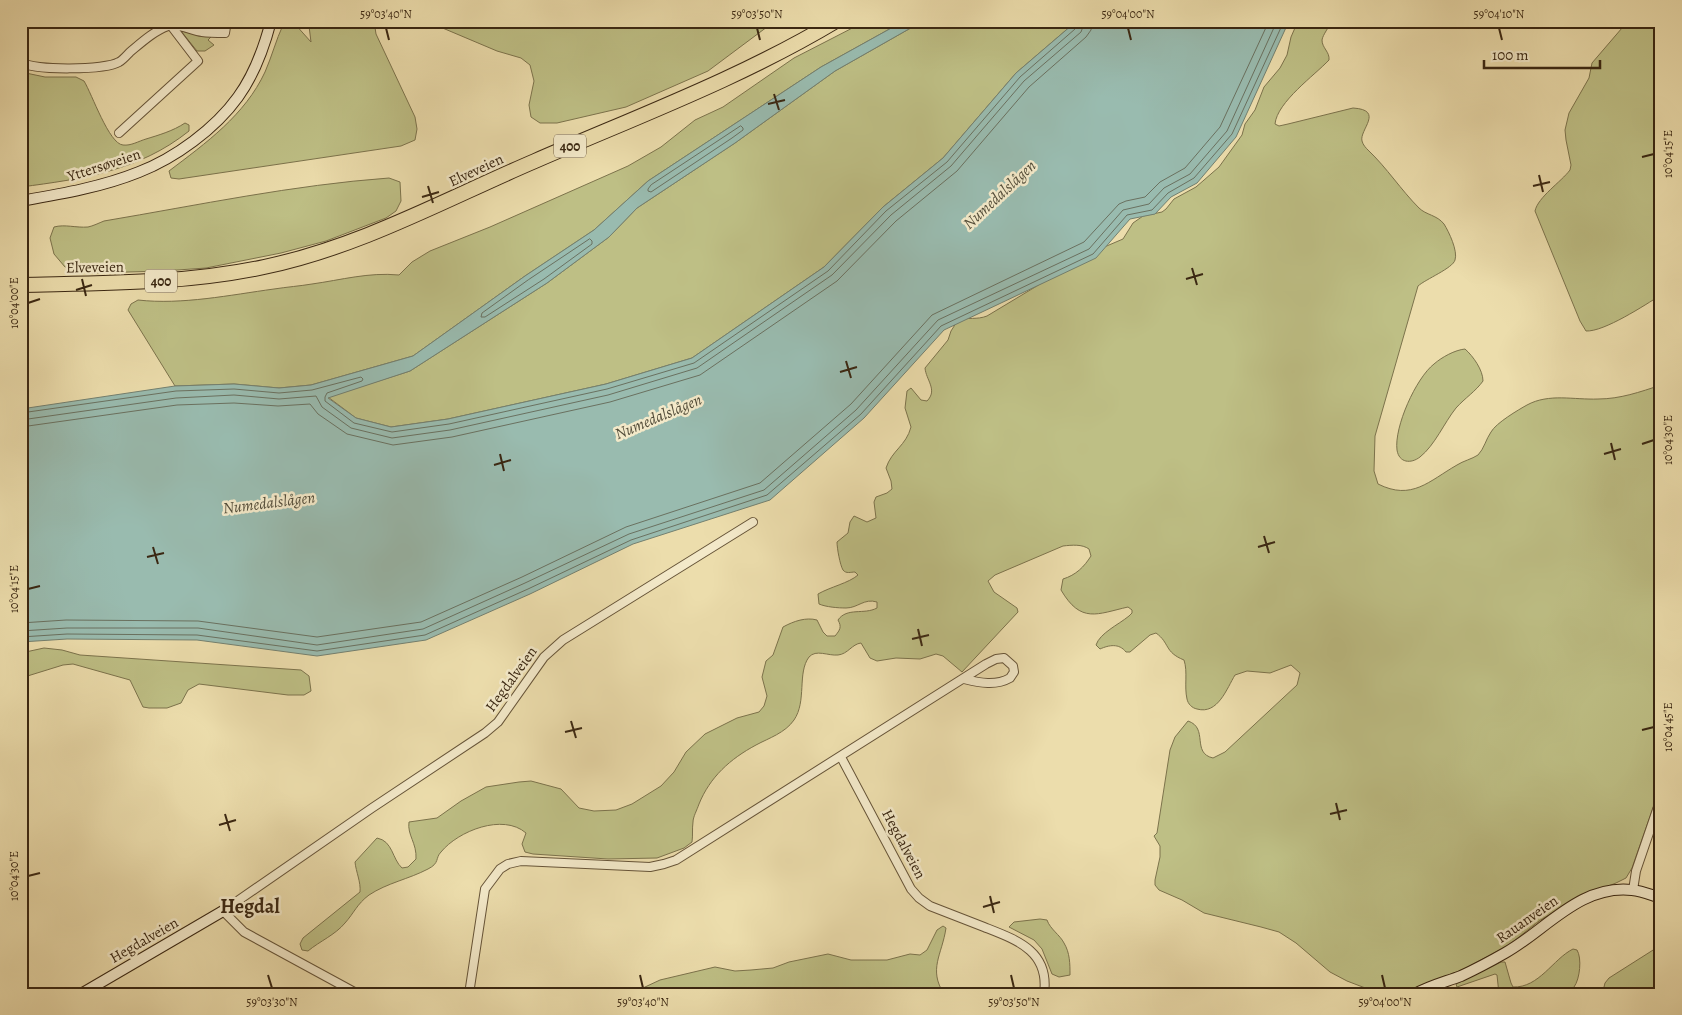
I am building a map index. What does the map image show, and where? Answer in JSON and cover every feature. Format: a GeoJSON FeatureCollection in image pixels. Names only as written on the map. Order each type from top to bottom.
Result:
{"type":"FeatureCollection","features":[{"type":"Feature","properties":{"kind":"highway","name":"Elveveien"},"geometry":{"type":"LineString","coordinates":[[21,284],[105,283],[201,278],[267,267],[337,248],[709,86],[785,49],[836,21]]}},
{"type":"Feature","properties":{"kind":"main road","name":"Yttersøveien"},"geometry":{"type":"LineString","coordinates":[[21,201],[70,193],[139,172],[171,157],[206,132],[238,97],[259,59],[271,21]]}},
{"type":"Feature","properties":{"kind":"main road","name":"Rauanveien"},"geometry":{"type":"LineString","coordinates":[[1415,994],[1461,975],[1504,954],[1529,938],[1560,912],[1579,902],[1603,893],[1633,890],[1661,898]]}},
{"type":"Feature","properties":{"kind":"main road","name":"Hegdalveien"},"geometry":{"type":"LineString","coordinates":[[81,994],[223,911]]}},
{"type":"Feature","properties":{"kind":"street"},"geometry":{"type":"LineString","coordinates":[[169,24],[201,32],[225,33],[227,21]]}},
{"type":"Feature","properties":{"kind":"street"},"geometry":{"type":"LineString","coordinates":[[21,62],[40,68],[94,68],[112,65],[119,62],[152,35],[169,24]]}},
{"type":"Feature","properties":{"kind":"street"},"geometry":{"type":"LineString","coordinates":[[120,133],[198,61],[169,24]]}},
{"type":"Feature","properties":{"kind":"street","name":"Hegdalveien"},"geometry":{"type":"LineString","coordinates":[[223,911],[485,733],[498,722],[544,657],[562,640],[753,522]]}},
{"type":"Feature","properties":{"kind":"street"},"geometry":{"type":"LineString","coordinates":[[469,994],[485,889],[500,869],[508,864],[520,861],[650,867],[664,864],[684,855],[841,757],[964,679],[996,659],[1004,658],[1013,666],[1014,672],[1010,678],[999,683],[979,683],[964,679]]}},
{"type":"Feature","properties":{"kind":"street","name":"Hegdalveien"},"geometry":{"type":"LineString","coordinates":[[841,757],[911,889],[930,906],[1015,939],[1028,948],[1038,959],[1043,970],[1045,979],[1044,994]]}},
{"type":"Feature","properties":{"kind":"street"},"geometry":{"type":"LineString","coordinates":[[1633,890],[1636,871],[1661,798]]}},
{"type":"Feature","properties":{"kind":"street"},"geometry":{"type":"LineString","coordinates":[[223,911],[244,932],[358,994]]}},
{"type":"Feature","properties":{"kind":"green space"},"geometry":{"type":"Polygon","coordinates":[[[289,21],[294,23],[311,42],[309,26],[306,21],[374,21],[376,34],[415,117],[417,129],[415,140],[401,146],[179,179],[171,178],[169,171],[210,139],[247,102],[265,72],[283,25],[289,21]]]}},
{"type":"Feature","properties":{"kind":"green space"},"geometry":{"type":"Polygon","coordinates":[[[426,21],[775,21],[708,71],[626,107],[557,123],[540,123],[531,117],[529,105],[534,81],[530,65],[521,58],[497,51],[426,21]]]}},
{"type":"Feature","properties":{"kind":"green space"},"geometry":{"type":"Polygon","coordinates":[[[866,21],[904,21],[821,67],[648,181],[594,230],[525,276],[413,356],[311,385],[279,388],[234,384],[175,386],[128,310],[131,304],[138,300],[189,300],[307,285],[366,275],[399,275],[412,262],[430,251],[490,227],[628,166],[661,147],[695,120],[723,107],[794,58],[866,21]]]}},
{"type":"Feature","properties":{"kind":"green space"},"geometry":{"type":"Polygon","coordinates":[[[923,21],[1074,21],[1072,25],[1016,73],[943,158],[883,207],[824,267],[692,358],[606,384],[448,419],[391,427],[356,418],[328,397],[410,371],[547,283],[609,237],[637,208],[735,143],[835,71],[923,21]]]}},
{"type":"Feature","properties":{"kind":"green space"},"geometry":{"type":"Polygon","coordinates":[[[1298,21],[1331,21],[1322,40],[1329,60],[1289,98],[1277,116],[1275,124],[1279,126],[1353,108],[1367,112],[1369,116],[1368,121],[1362,137],[1364,145],[1419,208],[1444,224],[1456,256],[1453,263],[1445,270],[1418,286],[1375,436],[1374,471],[1378,484],[1390,489],[1411,490],[1429,483],[1459,464],[1478,455],[1497,425],[1535,401],[1553,398],[1614,398],[1638,393],[1661,385],[1661,785],[1632,868],[1626,878],[1578,898],[1539,921],[1509,945],[1464,969],[1403,993],[1381,994],[1347,981],[1330,972],[1296,943],[1279,932],[1204,913],[1182,900],[1159,890],[1155,885],[1155,880],[1160,857],[1160,846],[1154,836],[1157,833],[1170,750],[1175,737],[1188,721],[1198,729],[1201,746],[1206,755],[1213,758],[1225,752],[1297,685],[1300,673],[1291,665],[1270,673],[1247,671],[1235,675],[1221,699],[1211,708],[1204,710],[1193,708],[1187,699],[1184,660],[1173,654],[1156,633],[1150,635],[1130,652],[1126,652],[1117,646],[1100,649],[1096,645],[1101,637],[1129,616],[1132,610],[1128,607],[1090,614],[1076,608],[1068,601],[1061,590],[1063,579],[1079,570],[1091,556],[1089,549],[1086,547],[1070,545],[1063,546],[995,575],[988,581],[994,592],[1017,608],[1018,612],[962,672],[943,656],[936,654],[920,659],[896,658],[877,661],[870,658],[861,643],[841,654],[815,653],[809,657],[803,671],[800,704],[794,720],[781,732],[738,756],[715,777],[704,794],[694,816],[692,842],[684,848],[657,858],[608,859],[533,854],[525,852],[522,844],[526,833],[516,827],[493,825],[481,827],[469,831],[449,844],[439,854],[436,863],[432,867],[383,887],[369,895],[337,931],[308,951],[302,950],[300,944],[303,938],[360,892],[355,862],[377,838],[389,846],[402,868],[408,867],[416,859],[415,848],[409,831],[409,822],[437,818],[461,801],[486,787],[519,782],[531,781],[561,789],[579,808],[594,811],[616,810],[632,804],[661,786],[674,772],[686,752],[705,734],[737,718],[759,712],[764,706],[767,696],[762,677],[766,661],[773,655],[783,627],[800,620],[813,619],[817,620],[827,636],[835,636],[840,628],[838,620],[842,616],[851,612],[877,608],[877,602],[872,601],[850,608],[825,606],[819,604],[818,594],[858,575],[855,572],[843,570],[837,542],[848,533],[850,522],[854,516],[867,522],[876,518],[874,502],[876,497],[892,489],[886,468],[906,439],[911,427],[905,408],[907,391],[911,388],[921,400],[927,401],[930,397],[931,389],[925,368],[948,340],[958,320],[987,316],[1095,251],[1123,239],[1133,223],[1143,216],[1162,212],[1174,199],[1196,187],[1219,167],[1242,135],[1245,124],[1255,110],[1264,87],[1280,68],[1287,55],[1291,37],[1298,21]]]}},
{"type":"Feature","properties":{"kind":"green space"},"geometry":{"type":"Polygon","coordinates":[[[1628,21],[1661,21],[1661,295],[1613,323],[1586,331],[1580,321],[1535,211],[1540,200],[1570,170],[1571,165],[1565,130],[1569,113],[1589,78],[1592,63],[1628,21]]]}},
{"type":"Feature","properties":{"kind":"green space"},"geometry":{"type":"Polygon","coordinates":[[[181,31],[212,36],[208,40],[214,45],[205,51],[197,51],[181,31]]]}},
{"type":"Feature","properties":{"kind":"green space"},"geometry":{"type":"Polygon","coordinates":[[[21,72],[45,77],[76,77],[84,81],[107,128],[112,136],[123,145],[132,144],[161,134],[185,123],[189,125],[189,131],[170,145],[150,156],[109,171],[21,187],[21,72]]]}},
{"type":"Feature","properties":{"kind":"green space"},"geometry":{"type":"Polygon","coordinates":[[[389,178],[400,182],[401,201],[396,211],[386,218],[326,241],[281,253],[206,268],[94,273],[65,267],[54,254],[50,238],[54,227],[58,226],[88,227],[104,221],[246,196],[317,185],[389,178]]]}},
{"type":"Feature","properties":{"kind":"green space"},"geometry":{"type":"Polygon","coordinates":[[[1465,349],[1477,364],[1483,381],[1456,408],[1435,440],[1420,457],[1413,461],[1403,460],[1400,458],[1397,450],[1399,429],[1408,404],[1420,380],[1441,359],[1449,354],[1465,349]]]}},
{"type":"Feature","properties":{"kind":"green space"},"geometry":{"type":"Polygon","coordinates":[[[44,648],[80,655],[301,670],[309,676],[311,691],[304,695],[288,695],[199,684],[188,690],[181,703],[167,708],[149,708],[143,707],[130,680],[73,664],[63,665],[21,678],[21,653],[44,648]]]}},
{"type":"Feature","properties":{"kind":"green space"},"geometry":{"type":"Polygon","coordinates":[[[1047,920],[1064,943],[1069,955],[1070,975],[1059,977],[1052,974],[1042,949],[1034,940],[1009,927],[1014,922],[1047,920]]]}},
{"type":"Feature","properties":{"kind":"green space"},"geometry":{"type":"Polygon","coordinates":[[[943,926],[946,928],[938,962],[937,977],[944,994],[910,994],[843,989],[817,994],[630,994],[660,980],[715,967],[735,971],[773,968],[789,962],[828,954],[851,960],[887,960],[910,954],[920,955],[927,950],[937,930],[943,926]]]}},
{"type":"Feature","properties":{"kind":"green space"},"geometry":{"type":"Polygon","coordinates":[[[1661,945],[1661,994],[1612,994],[1604,987],[1609,978],[1661,945]]]}},
{"type":"Feature","properties":{"kind":"green space"},"geometry":{"type":"Polygon","coordinates":[[[1573,949],[1577,950],[1579,954],[1579,974],[1574,987],[1564,993],[1499,994],[1497,975],[1495,974],[1457,987],[1456,984],[1501,962],[1505,962],[1513,987],[1522,986],[1538,978],[1573,949]]]}},
{"type":"Feature","properties":{"kind":"water","name":"Numedalslågen"},"geometry":{"type":"Polygon","coordinates":[[[904,21],[923,21],[835,71],[735,143],[637,208],[609,237],[547,283],[410,371],[328,398],[356,418],[391,427],[448,419],[606,384],[692,358],[824,267],[883,207],[943,158],[1016,73],[1072,25],[1074,21],[1289,21],[1236,137],[1197,183],[1171,197],[1155,214],[1130,219],[1096,258],[944,330],[864,418],[770,500],[633,544],[530,594],[426,640],[317,656],[197,640],[67,639],[21,642],[21,409],[175,386],[234,384],[279,388],[311,385],[413,356],[525,276],[594,230],[648,181],[821,67],[904,21]]]}},
{"type":"Feature","properties":{"kind":"district","name":"Hegdal"},"geometry":{"type":"Point","coordinates":[250,906]}}]}
